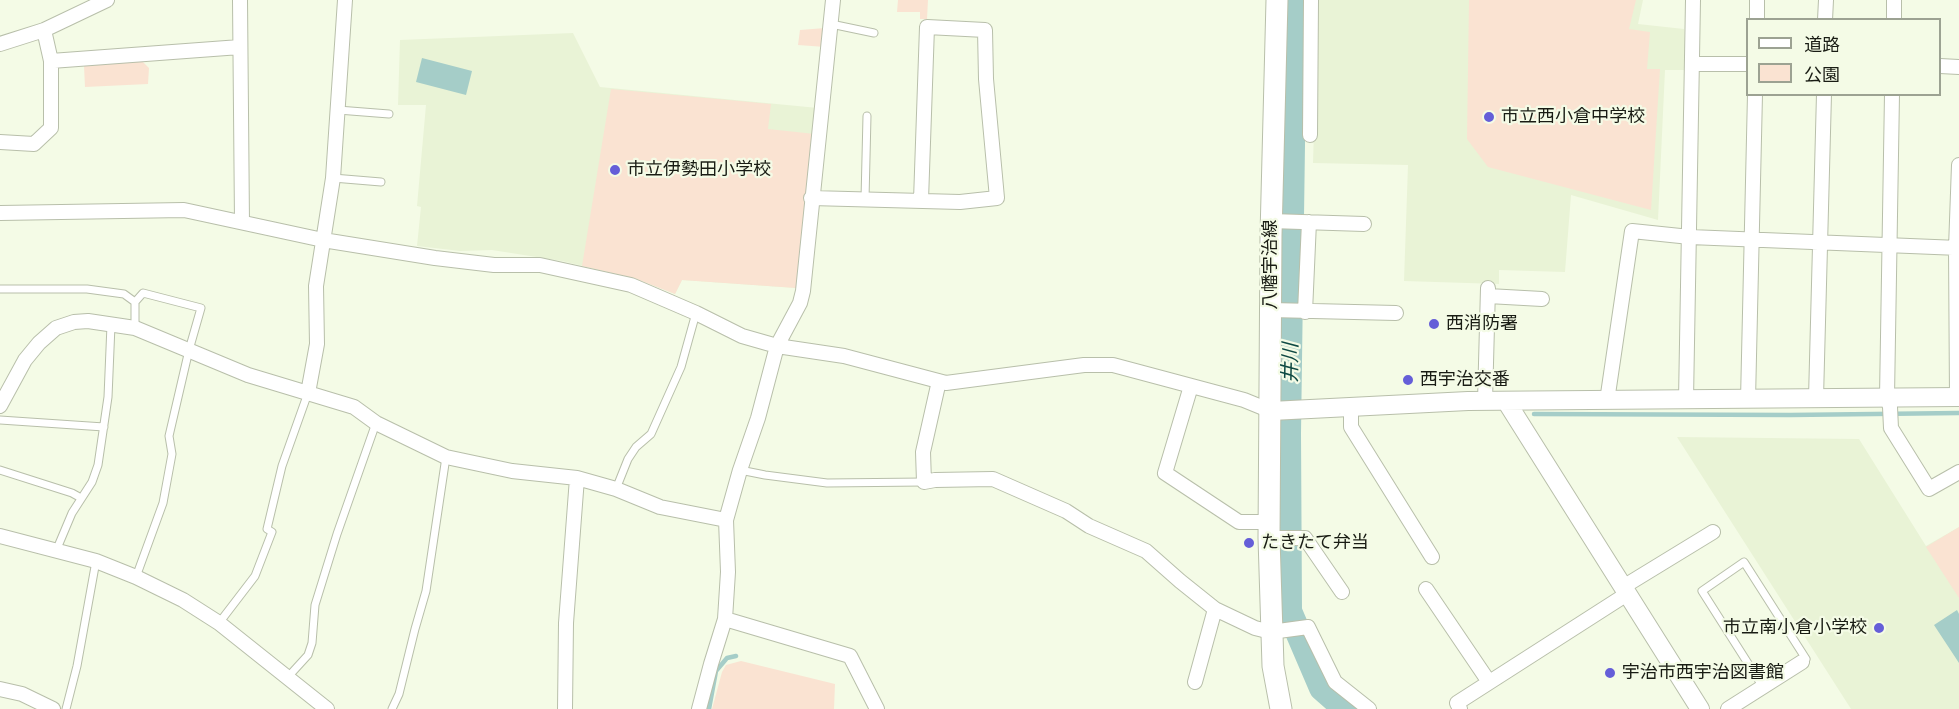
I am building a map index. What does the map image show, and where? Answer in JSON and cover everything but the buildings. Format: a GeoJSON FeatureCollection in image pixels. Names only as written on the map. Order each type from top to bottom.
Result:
{"type":"FeatureCollection","features":[{"type":"Feature","properties":{"kind":"main road","name":"八幡宇治線"},"geometry":{"type":"LineString","coordinates":[[1277,0],[1276,311],[1271,411],[1277,631],[1273,666],[1281,709]]}},
{"type":"Feature","properties":{"kind":"street"},"geometry":{"type":"LineString","coordinates":[[0,44],[44,30],[106,0]]}},
{"type":"Feature","properties":{"kind":"street"},"geometry":{"type":"LineString","coordinates":[[240,0],[242,222]]}},
{"type":"Feature","properties":{"kind":"street"},"geometry":{"type":"LineString","coordinates":[[308,393],[317,344],[316,286],[333,178],[345,0]]}},
{"type":"Feature","properties":{"kind":"street"},"geometry":{"type":"LineString","coordinates":[[699,709],[725,619],[728,572],[726,520],[758,418],[777,346],[800,303],[803,291],[833,0]]}},
{"type":"Feature","properties":{"kind":"street"},"geometry":{"type":"LineString","coordinates":[[1310,135],[1311,0]]}},
{"type":"Feature","properties":{"kind":"street"},"geometry":{"type":"LineString","coordinates":[[1686,400],[1693,0]]}},
{"type":"Feature","properties":{"kind":"street"},"geometry":{"type":"LineString","coordinates":[[1757,0],[1757,18]]}},
{"type":"Feature","properties":{"kind":"street"},"geometry":{"type":"LineString","coordinates":[[1826,0],[1826,18]]}},
{"type":"Feature","properties":{"kind":"street"},"geometry":{"type":"LineString","coordinates":[[1894,0],[1894,18]]}},
{"type":"Feature","properties":{"kind":"street"},"geometry":{"type":"LineString","coordinates":[[811,198],[960,202],[997,198],[986,79],[985,30],[927,27],[921,200]]}},
{"type":"Feature","properties":{"kind":"street"},"geometry":{"type":"LineString","coordinates":[[0,142],[34,144],[51,128],[51,61],[44,30]]}},
{"type":"Feature","properties":{"kind":"street"},"geometry":{"type":"LineString","coordinates":[[51,61],[240,47]]}},
{"type":"Feature","properties":{"kind":"street"},"geometry":{"type":"LineString","coordinates":[[1692,64],[1746,64]]}},
{"type":"Feature","properties":{"kind":"street"},"geometry":{"type":"LineString","coordinates":[[1941,66],[1959,67]]}},
{"type":"Feature","properties":{"kind":"street"},"geometry":{"type":"LineString","coordinates":[[1748,400],[1755,96]]}},
{"type":"Feature","properties":{"kind":"street"},"geometry":{"type":"LineString","coordinates":[[1816,398],[1824,96]]}},
{"type":"Feature","properties":{"kind":"street"},"geometry":{"type":"LineString","coordinates":[[1892,96],[1889,402],[1891,428],[1929,489],[1959,472]]}},
{"type":"Feature","properties":{"kind":"street"},"geometry":{"type":"LineString","coordinates":[[0,213],[184,210],[323,240],[435,258],[494,265],[540,265],[631,285],[742,336],[777,346],[844,356],[946,383],[1084,365],[1113,365],[1244,400],[1271,411],[1313,411],[1468,401],[1816,398],[1889,402],[1958,397],[1959,165]]}},
{"type":"Feature","properties":{"kind":"street"},"geometry":{"type":"LineString","coordinates":[[1277,221],[1364,224]]}},
{"type":"Feature","properties":{"kind":"street"},"geometry":{"type":"LineString","coordinates":[[1303,312],[1307,222]]}},
{"type":"Feature","properties":{"kind":"street"},"geometry":{"type":"LineString","coordinates":[[1607,401],[1632,231],[1690,237],[1958,248]]}},
{"type":"Feature","properties":{"kind":"street"},"geometry":{"type":"LineString","coordinates":[[1485,401],[1488,292],[1542,299]]}},
{"type":"Feature","properties":{"kind":"street"},"geometry":{"type":"LineString","coordinates":[[1276,311],[1396,313]]}},
{"type":"Feature","properties":{"kind":"street"},"geometry":{"type":"LineString","coordinates":[[0,406],[25,360],[56,328],[74,322],[88,321],[135,328],[248,375],[354,407],[375,423],[446,457],[512,471],[577,478],[616,489],[660,507],[726,520]]}},
{"type":"Feature","properties":{"kind":"street"},"geometry":{"type":"LineString","coordinates":[[939,381],[923,452],[924,482],[993,479],[1066,511],[1089,526],[1146,551],[1215,609],[1255,628],[1277,631],[1308,627],[1335,682],[1369,709]]}},
{"type":"Feature","properties":{"kind":"street"},"geometry":{"type":"LineString","coordinates":[[1191,386],[1165,473],[1239,522],[1273,533],[1305,538],[1342,592]]}},
{"type":"Feature","properties":{"kind":"street"},"geometry":{"type":"LineString","coordinates":[[1506,401],[1700,709]]}},
{"type":"Feature","properties":{"kind":"street"},"geometry":{"type":"LineString","coordinates":[[1351,408],[1351,427],[1432,557]]}},
{"type":"Feature","properties":{"kind":"street"},"geometry":{"type":"LineString","coordinates":[[565,709],[566,623],[577,478]]}},
{"type":"Feature","properties":{"kind":"street"},"geometry":{"type":"LineString","coordinates":[[1460,709],[1457,703],[1713,532]]}},
{"type":"Feature","properties":{"kind":"street"},"geometry":{"type":"LineString","coordinates":[[0,536],[96,561],[183,600],[219,623],[327,709]]}},
{"type":"Feature","properties":{"kind":"street"},"geometry":{"type":"LineString","coordinates":[[1426,589],[1489,682]]}},
{"type":"Feature","properties":{"kind":"street"},"geometry":{"type":"LineString","coordinates":[[1195,682],[1215,609]]}},
{"type":"Feature","properties":{"kind":"street"},"geometry":{"type":"LineString","coordinates":[[725,619],[850,656],[877,709]]}},
{"type":"Feature","properties":{"kind":"street"},"geometry":{"type":"LineString","coordinates":[[1728,709],[1802,662]]}},
{"type":"Feature","properties":{"kind":"street"},"geometry":{"type":"LineString","coordinates":[[0,689],[22,694],[53,709]]}},
{"type":"Feature","properties":{"kind":"lane"},"geometry":{"type":"LineString","coordinates":[[831,24],[874,33]]}},
{"type":"Feature","properties":{"kind":"lane"},"geometry":{"type":"LineString","coordinates":[[338,110],[389,114]]}},
{"type":"Feature","properties":{"kind":"lane"},"geometry":{"type":"LineString","coordinates":[[865,199],[867,116]]}},
{"type":"Feature","properties":{"kind":"lane"},"geometry":{"type":"LineString","coordinates":[[333,178],[381,182]]}},
{"type":"Feature","properties":{"kind":"lane"},"geometry":{"type":"LineString","coordinates":[[0,289],[87,289],[124,294],[135,302]]}},
{"type":"Feature","properties":{"kind":"lane"},"geometry":{"type":"LineString","coordinates":[[135,328],[135,302],[143,293],[201,308],[169,436],[172,454],[163,503],[136,577]]}},
{"type":"Feature","properties":{"kind":"lane"},"geometry":{"type":"LineString","coordinates":[[616,489],[628,459],[636,447],[651,434],[681,367],[696,313]]}},
{"type":"Feature","properties":{"kind":"lane"},"geometry":{"type":"LineString","coordinates":[[56,551],[72,513],[92,482],[98,465],[108,397],[111,325]]}},
{"type":"Feature","properties":{"kind":"lane"},"geometry":{"type":"LineString","coordinates":[[219,623],[255,576],[272,532],[267,529],[282,466],[308,393]]}},
{"type":"Feature","properties":{"kind":"lane"},"geometry":{"type":"LineString","coordinates":[[0,420],[104,427]]}},
{"type":"Feature","properties":{"kind":"lane"},"geometry":{"type":"LineString","coordinates":[[287,678],[308,655],[312,643],[315,605],[375,423]]}},
{"type":"Feature","properties":{"kind":"lane"},"geometry":{"type":"LineString","coordinates":[[392,709],[399,694],[426,591],[446,457]]}},
{"type":"Feature","properties":{"kind":"lane"},"geometry":{"type":"LineString","coordinates":[[0,470],[81,498]]}},
{"type":"Feature","properties":{"kind":"lane"},"geometry":{"type":"LineString","coordinates":[[740,470],[827,483],[924,482]]}},
{"type":"Feature","properties":{"kind":"lane"},"geometry":{"type":"LineString","coordinates":[[66,709],[77,666],[96,561]]}},
{"type":"Feature","properties":{"kind":"lane"},"geometry":{"type":"LineString","coordinates":[[1763,687],[1702,591],[1744,562],[1806,658],[1802,662]]}},
{"type":"Feature","properties":{"kind":"shaded area","name":"市立西小倉中学校"},"geometry":{"type":"Polygon","coordinates":[[[1318,0],[1643,0],[1638,24],[1684,29],[1685,70],[1665,70],[1658,220],[1571,195],[1565,272],[1499,270],[1499,284],[1404,281],[1408,165],[1313,163],[1318,0]]]}},
{"type":"Feature","properties":{"kind":"shaded area","name":"市立伊勢田小学校"},"geometry":{"type":"Polygon","coordinates":[[[573,33],[600,87],[818,108],[796,288],[682,280],[675,294],[634,278],[562,261],[492,250],[460,251],[417,246],[421,207],[417,206],[426,105],[398,105],[400,40],[573,33]]]}},
{"type":"Feature","properties":{"kind":"shaded area","name":"市立南小倉小学校"},"geometry":{"type":"Polygon","coordinates":[[[1677,437],[1859,439],[1926,546],[1959,527],[1959,709],[1851,709],[1677,437]]]}},
{"type":"Feature","properties":{"kind":"green space"},"geometry":{"type":"Polygon","coordinates":[[[898,0],[928,0],[927,19],[920,19],[920,12],[897,12],[898,0]]]}},
{"type":"Feature","properties":{"kind":"green space"},"geometry":{"type":"Polygon","coordinates":[[[1469,0],[1636,0],[1629,29],[1650,32],[1647,69],[1660,69],[1651,210],[1488,167],[1467,139],[1469,0]]]}},
{"type":"Feature","properties":{"kind":"green space"},"geometry":{"type":"Polygon","coordinates":[[[825,28],[825,47],[798,45],[800,30],[825,28]]]}},
{"type":"Feature","properties":{"kind":"green space"},"geometry":{"type":"Polygon","coordinates":[[[142,61],[149,68],[148,84],[85,87],[84,66],[142,61]]]}},
{"type":"Feature","properties":{"kind":"green space"},"geometry":{"type":"Polygon","coordinates":[[[611,89],[771,104],[768,129],[815,134],[796,288],[682,280],[675,294],[634,278],[582,266],[611,89]]]}},
{"type":"Feature","properties":{"kind":"green space"},"geometry":{"type":"Polygon","coordinates":[[[1959,527],[1959,598],[1926,547],[1959,527]]]}},
{"type":"Feature","properties":{"kind":"green space"},"geometry":{"type":"Polygon","coordinates":[[[741,661],[835,684],[834,709],[712,709],[726,665],[741,661]]]}},
{"type":"Feature","properties":{"kind":"water"},"geometry":{"type":"Polygon","coordinates":[[[422,58],[472,71],[466,95],[416,82],[422,58]]]}},
{"type":"Feature","properties":{"kind":"water"},"geometry":{"type":"Polygon","coordinates":[[[1957,610],[1959,614],[1959,663],[1934,625],[1957,610]]]}},
{"type":"Feature","properties":{"kind":"waterway","name":"井川"},"geometry":{"type":"LineString","coordinates":[[1294,0],[1288,433],[1289,611],[1322,688],[1346,709]]}},
{"type":"Feature","properties":{"kind":"waterway"},"geometry":{"type":"LineString","coordinates":[[1534,414],[1959,413]]}},
{"type":"Feature","properties":{"kind":"waterway"},"geometry":{"type":"LineString","coordinates":[[709,709],[716,671],[727,658],[736,656]]}},
{"type":"Feature","properties":{"kind":"place","name":"市立西小倉中学校"},"geometry":{"type":"Point","coordinates":[1489,117]}},
{"type":"Feature","properties":{"kind":"place","name":"市立伊勢田小学校"},"geometry":{"type":"Point","coordinates":[615,170]}},
{"type":"Feature","properties":{"kind":"place","name":"西消防署"},"geometry":{"type":"Point","coordinates":[1434,324]}},
{"type":"Feature","properties":{"kind":"place","name":"西宇治交番"},"geometry":{"type":"Point","coordinates":[1408,380]}},
{"type":"Feature","properties":{"kind":"place","name":"たきたて弁当"},"geometry":{"type":"Point","coordinates":[1249,543]}},
{"type":"Feature","properties":{"kind":"place","name":"市立南小倉小学校"},"geometry":{"type":"Point","coordinates":[1879,628]}},
{"type":"Feature","properties":{"kind":"place","name":"宇治市西宇治図書館"},"geometry":{"type":"Point","coordinates":[1610,673]}}]}
